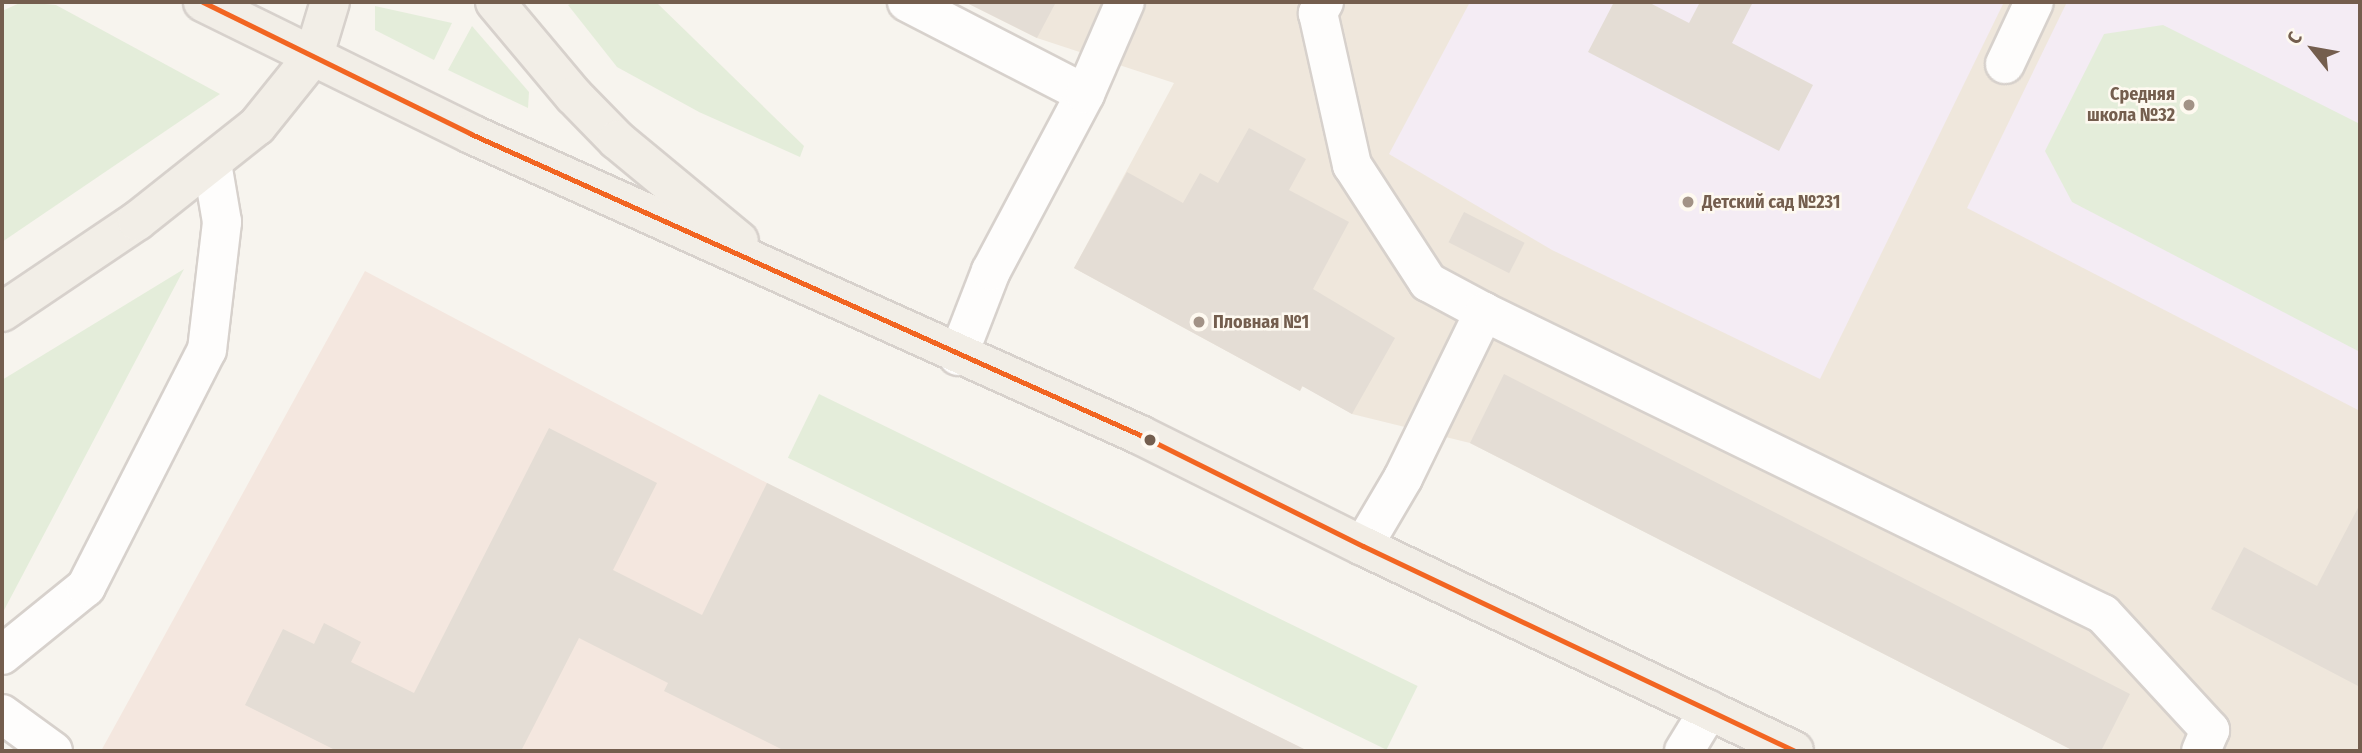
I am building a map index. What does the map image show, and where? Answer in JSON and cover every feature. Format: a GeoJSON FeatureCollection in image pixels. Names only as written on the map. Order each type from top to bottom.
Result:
{"type":"FeatureCollection","features":[{"type":"Feature","properties":{"kind":"main road"},"geometry":{"type":"LineString","coordinates":[[203,2],[471,134],[958,356],[1140,435],[1363,546],[1794,751]]}},
{"type":"Feature","properties":{"kind":"main road"},"geometry":{"type":"LineString","coordinates":[[2,312],[137,221],[257,126],[314,55],[330,2]]}},
{"type":"Feature","properties":{"kind":"main road"},"geometry":{"type":"LineString","coordinates":[[495,2],[574,96],[617,140],[778,274]]}},
{"type":"Feature","properties":{"kind":"street"},"geometry":{"type":"LineString","coordinates":[[907,2],[1086,94]]}},
{"type":"Feature","properties":{"kind":"street"},"geometry":{"type":"LineString","coordinates":[[958,356],[991,271],[1086,94],[1125,2]]}},
{"type":"Feature","properties":{"kind":"street"},"geometry":{"type":"LineString","coordinates":[[1324,2],[1318,13],[1352,165],[1428,282],[1484,312],[2103,614],[2210,730],[2201,751]]}},
{"type":"Feature","properties":{"kind":"street"},"geometry":{"type":"LineString","coordinates":[[2005,64],[2034,2]]}},
{"type":"Feature","properties":{"kind":"street"},"geometry":{"type":"LineString","coordinates":[[2,655],[86,587],[207,350],[222,222],[212,163]]}},
{"type":"Feature","properties":{"kind":"street"},"geometry":{"type":"LineString","coordinates":[[1363,546],[1403,478],[1484,312]]}},
{"type":"Feature","properties":{"kind":"street"},"geometry":{"type":"LineString","coordinates":[[1684,751],[1709,710]]}},
{"type":"Feature","properties":{"kind":"street"},"geometry":{"type":"LineString","coordinates":[[2,714],[53,751]]}},
{"type":"Feature","properties":{"kind":"shaded area"},"geometry":{"type":"Polygon","coordinates":[[[965,2],[2360,2],[2360,751],[2074,751],[1470,443],[1352,414],[1303,386],[1300,391],[1074,268],[1174,83],[1037,38],[965,2]]]}},
{"type":"Feature","properties":{"kind":"shaded area","name":"Детский сад №231"},"geometry":{"type":"Polygon","coordinates":[[[1470,2],[2004,2],[1820,379],[1552,250],[1389,154],[1470,2]]]}},
{"type":"Feature","properties":{"kind":"shaded area","name":"Средняя школа №32"},"geometry":{"type":"Polygon","coordinates":[[[2067,2],[2360,2],[2360,411],[1967,208],[2067,2]]]}},
{"type":"Feature","properties":{"kind":"shaded area"},"geometry":{"type":"Polygon","coordinates":[[[365,271],[767,483],[1308,751],[101,751],[365,271]]]}},
{"type":"Feature","properties":{"kind":"green space"},"geometry":{"type":"Polygon","coordinates":[[[22,2],[56,5],[220,94],[2,242],[2,11],[22,2]]]}},
{"type":"Feature","properties":{"kind":"green space"},"geometry":{"type":"Polygon","coordinates":[[[575,2],[656,2],[804,146],[800,157],[699,112],[617,67],[568,5],[575,2]]]}},
{"type":"Feature","properties":{"kind":"green space"},"geometry":{"type":"Polygon","coordinates":[[[375,6],[452,23],[434,60],[375,30],[375,6]]]}},
{"type":"Feature","properties":{"kind":"green space"},"geometry":{"type":"Polygon","coordinates":[[[2163,25],[2360,124],[2360,352],[2072,202],[2045,151],[2104,34],[2163,25]]]}},
{"type":"Feature","properties":{"kind":"green space"},"geometry":{"type":"Polygon","coordinates":[[[472,26],[529,92],[528,108],[448,70],[472,26]]]}},
{"type":"Feature","properties":{"kind":"green space"},"geometry":{"type":"Polygon","coordinates":[[[184,269],[2,614],[2,380],[184,269]]]}},
{"type":"Feature","properties":{"kind":"green space"},"geometry":{"type":"Polygon","coordinates":[[[819,394],[1418,686],[1386,750],[788,458],[819,394]]]}},
{"type":"Feature","properties":{"kind":"building"},"geometry":{"type":"Polygon","coordinates":[[[965,2],[1056,2],[1037,38],[965,2]]]}},
{"type":"Feature","properties":{"kind":"building"},"geometry":{"type":"Polygon","coordinates":[[[1614,2],[1648,2],[1689,23],[1700,2],[1753,2],[1732,43],[1813,85],[1779,151],[1588,52],[1614,2]]]}},
{"type":"Feature","properties":{"kind":"building"},"geometry":{"type":"Polygon","coordinates":[[[1249,128],[1306,159],[1289,190],[1349,222],[1313,289],[1395,338],[1352,414],[1302,386],[1300,391],[1074,268],[1127,172],[1183,203],[1200,173],[1218,183],[1249,128]]]}},
{"type":"Feature","properties":{"kind":"building"},"geometry":{"type":"Polygon","coordinates":[[[1464,212],[1525,243],[1509,273],[1449,242],[1464,212]]]}},
{"type":"Feature","properties":{"kind":"building"},"geometry":{"type":"Polygon","coordinates":[[[1504,374],[2130,694],[2101,751],[2074,751],[1470,443],[1504,374]]]}},
{"type":"Feature","properties":{"kind":"building"},"geometry":{"type":"Polygon","coordinates":[[[549,428],[657,483],[613,570],[702,615],[767,483],[1308,751],[785,751],[664,691],[668,683],[579,638],[521,751],[337,751],[245,705],[283,629],[314,644],[324,623],[361,642],[351,662],[414,693],[549,428]]]}},
{"type":"Feature","properties":{"kind":"building"},"geometry":{"type":"Polygon","coordinates":[[[2360,504],[2360,687],[2211,609],[2244,547],[2317,586],[2360,504]]]}},
{"type":"Feature","properties":{"kind":"transit line"},"geometry":{"type":"LineString","coordinates":[[203,2],[471,134],[1140,435],[1363,546],[1794,751]]}},
{"type":"Feature","properties":{"kind":"place","name":"Средняя школа №32"},"geometry":{"type":"Point","coordinates":[2189,105]}},
{"type":"Feature","properties":{"kind":"place","name":"Детский сад №231"},"geometry":{"type":"Point","coordinates":[1688,202]}},
{"type":"Feature","properties":{"kind":"place","name":"Пловная №1"},"geometry":{"type":"Point","coordinates":[1199,322]}}]}
